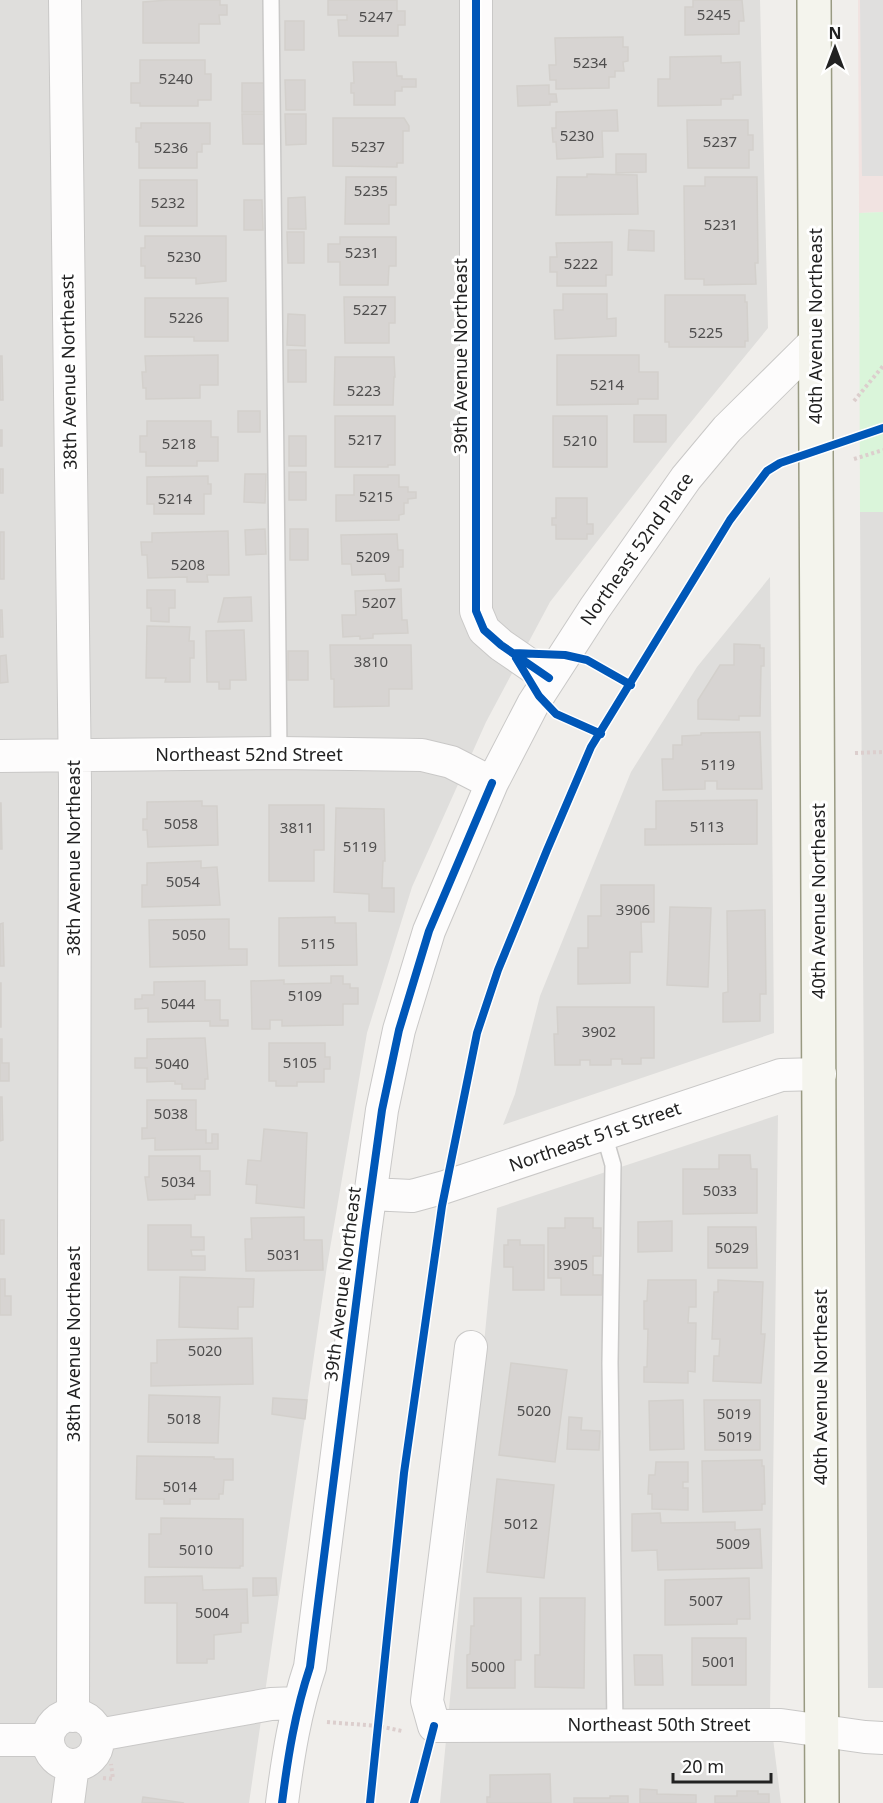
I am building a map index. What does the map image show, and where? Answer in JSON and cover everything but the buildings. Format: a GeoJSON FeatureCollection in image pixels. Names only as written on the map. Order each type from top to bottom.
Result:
{"type":"FeatureCollection","features":[{"type":"Feature","properties":{"kind":"street","name":"38th Avenue Northeast"},"geometry":{"type":"LineString","coordinates":[[65,0],[74,756],[73,1716]]}},
{"type":"Feature","properties":{"kind":"street","name":"39th Avenue Northeast"},"geometry":{"type":"LineString","coordinates":[[476,0],[476,611],[484,630],[501,645],[549,678]]}},
{"type":"Feature","properties":{"kind":"street","name":"40th Avenue Northeast"},"geometry":{"type":"LineString","coordinates":[[814,0],[822,1803]]}},
{"type":"Feature","properties":{"kind":"street","name":"Northeast 52nd Place"},"geometry":{"type":"LineString","coordinates":[[492,783],[533,704],[639,542],[686,478],[727,429],[816,341]]}},
{"type":"Feature","properties":{"kind":"street","name":"Northeast 52nd Street"},"geometry":{"type":"LineString","coordinates":[[0,756],[279,753],[422,755],[451,762],[492,783]]}},
{"type":"Feature","properties":{"kind":"street","name":"39th Avenue Northeast"},"geometry":{"type":"LineString","coordinates":[[282,1803],[290,1740],[310,1712],[310,1667],[382,1110],[399,1030],[429,931],[492,783]]}},
{"type":"Feature","properties":{"kind":"street","name":"Northeast 51st Street"},"geometry":{"type":"LineString","coordinates":[[370,1194],[412,1196],[514,1165],[781,1075],[820,1074]]}},
{"type":"Feature","properties":{"kind":"street","name":"Northeast 50th Street"},"geometry":{"type":"LineString","coordinates":[[471,1347],[427,1701],[434,1726],[781,1725],[883,1738]]}},
{"type":"Feature","properties":{"kind":"street"},"geometry":{"type":"LineString","coordinates":[[98,1735],[271,1704],[310,1712]]}},
{"type":"Feature","properties":{"kind":"street"},"geometry":{"type":"LineString","coordinates":[[73,1716],[89,1722],[98,1735],[98,1743],[92,1757],[85,1762],[73,1765],[53,1756],[48,1740],[50,1731],[60,1719],[73,1716]]}},
{"type":"Feature","properties":{"kind":"street"},"geometry":{"type":"LineString","coordinates":[[0,1740],[48,1740]]}},
{"type":"Feature","properties":{"kind":"street"},"geometry":{"type":"LineString","coordinates":[[68,1803],[73,1765]]}},
{"type":"Feature","properties":{"kind":"lane"},"geometry":{"type":"LineString","coordinates":[[271,0],[279,753]]}},
{"type":"Feature","properties":{"kind":"lane"},"geometry":{"type":"LineString","coordinates":[[604,1134],[613,1165],[610,1363],[615,1725]]}},
{"type":"Feature","properties":{"kind":"path"},"geometry":{"type":"LineString","coordinates":[[854,401],[883,366]]}},
{"type":"Feature","properties":{"kind":"path"},"geometry":{"type":"LineString","coordinates":[[854,459],[883,450]]}},
{"type":"Feature","properties":{"kind":"path"},"geometry":{"type":"LineString","coordinates":[[855,753],[883,752]]}},
{"type":"Feature","properties":{"kind":"path"},"geometry":{"type":"LineString","coordinates":[[310,1712],[391,1729]]}},
{"type":"Feature","properties":{"kind":"path"},"geometry":{"type":"LineString","coordinates":[[378,1728],[380,1714]]}},
{"type":"Feature","properties":{"kind":"shaded area"},"geometry":{"type":"Polygon","coordinates":[[[0,0],[760,0],[768,328],[677,439],[550,602],[486,722],[412,887],[367,1033],[327,1266],[249,1803],[0,1803],[0,0]]]}},
{"type":"Feature","properties":{"kind":"shaded area"},"geometry":{"type":"Polygon","coordinates":[[[858,0],[883,0],[883,212],[859,213],[858,0]]]}},
{"type":"Feature","properties":{"kind":"shaded area"},"geometry":{"type":"Polygon","coordinates":[[[860,0],[883,0],[883,176],[862,176],[860,0]]]}},
{"type":"Feature","properties":{"kind":"shaded area"},"geometry":{"type":"Polygon","coordinates":[[[860,512],[883,512],[883,1688],[868,1688],[860,512]]]}},
{"type":"Feature","properties":{"kind":"shaded area"},"geometry":{"type":"Polygon","coordinates":[[[770,577],[774,1033],[503,1125],[515,1094],[540,996],[631,772],[697,667],[770,577]]]}},
{"type":"Feature","properties":{"kind":"shaded area"},"geometry":{"type":"Polygon","coordinates":[[[778,1115],[770,1714],[781,1803],[440,1803],[497,1208],[778,1115]]]}},
{"type":"Feature","properties":{"kind":"green space"},"geometry":{"type":"Polygon","coordinates":[[[883,212],[883,512],[860,512],[859,213],[883,212]]]}},
{"type":"Feature","properties":{"kind":"cycle path"},"geometry":{"type":"LineString","coordinates":[[476,0],[476,611],[484,630],[501,645],[549,678]]}},
{"type":"Feature","properties":{"kind":"cycle path"},"geometry":{"type":"LineString","coordinates":[[370,1803],[404,1473],[442,1206],[477,1033],[498,970],[591,747],[730,520],[767,471],[780,463],[883,428]]}},
{"type":"Feature","properties":{"kind":"cycle path"},"geometry":{"type":"LineString","coordinates":[[513,653],[565,655],[587,660],[631,685]]}},
{"type":"Feature","properties":{"kind":"cycle path"},"geometry":{"type":"LineString","coordinates":[[516,658],[539,696],[556,714],[601,734]]}},
{"type":"Feature","properties":{"kind":"cycle path"},"geometry":{"type":"LineString","coordinates":[[282,1803],[293,1734],[310,1667],[382,1110],[399,1030],[429,931],[492,783]]}},
{"type":"Feature","properties":{"kind":"cycle path"},"geometry":{"type":"LineString","coordinates":[[414,1803],[434,1726]]}}]}
